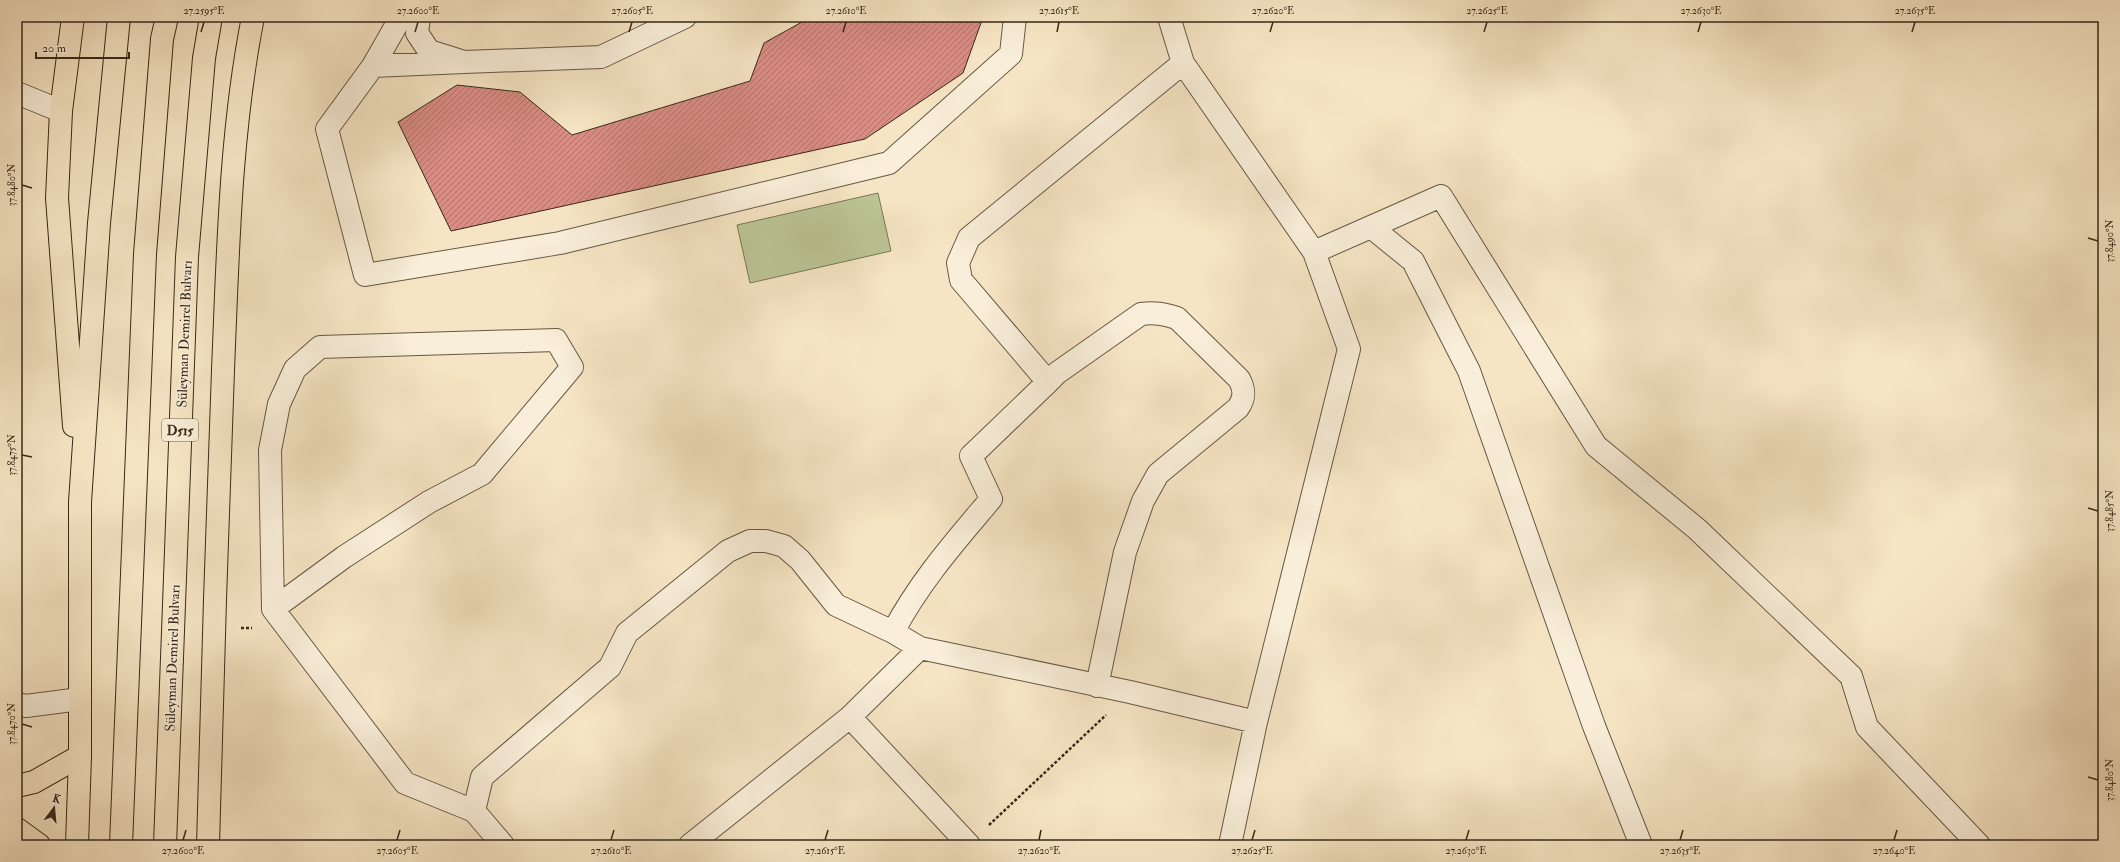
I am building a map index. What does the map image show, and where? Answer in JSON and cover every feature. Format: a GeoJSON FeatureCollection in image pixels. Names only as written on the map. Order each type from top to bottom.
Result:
{"type":"FeatureCollection","features":[{"type":"Feature","properties":{"kind":"main road"},"geometry":{"type":"LineString","coordinates":[[73,17],[61,111],[56,198],[80,502]]}},
{"type":"Feature","properties":{"kind":"main road"},"geometry":{"type":"LineString","coordinates":[[77,845],[80,756],[80,502],[99,223],[120,17]]}},
{"type":"Feature","properties":{"kind":"main road"},"geometry":{"type":"LineString","coordinates":[[121,845],[145,254],[162,39],[167,17]]}},
{"type":"Feature","properties":{"kind":"main road","name":"Süleyman Demirel Bulvarı"},"geometry":{"type":"LineString","coordinates":[[165,845],[187,257],[204,58],[211,17]]}},
{"type":"Feature","properties":{"kind":"main road"},"geometry":{"type":"LineString","coordinates":[[208,845],[215,580],[230,194],[244,61],[253,17]]}},
{"type":"Feature","properties":{"kind":"main road"},"geometry":{"type":"LineString","coordinates":[[17,786],[34,782],[80,756]]}},
{"type":"Feature","properties":{"kind":"main road"},"geometry":{"type":"LineString","coordinates":[[17,829],[40,845]]}},
{"type":"Feature","properties":{"kind":"street"},"geometry":{"type":"LineString","coordinates":[[401,17],[373,66],[326,129],[365,274],[560,243],[889,163],[1011,54],[1015,17]]}},
{"type":"Feature","properties":{"kind":"street"},"geometry":{"type":"LineString","coordinates":[[419,17],[417,33],[429,51],[464,62]]}},
{"type":"Feature","properties":{"kind":"street"},"geometry":{"type":"LineString","coordinates":[[373,66],[601,57],[685,17]]}},
{"type":"Feature","properties":{"kind":"street"},"geometry":{"type":"LineString","coordinates":[[1169,17],[1183,63],[1314,252],[1349,349],[1256,722],[1230,845]]}},
{"type":"Feature","properties":{"kind":"street"},"geometry":{"type":"LineString","coordinates":[[1048,382],[961,280],[958,263],[969,238],[1183,63]]}},
{"type":"Feature","properties":{"kind":"street"},"geometry":{"type":"LineString","coordinates":[[17,93],[61,111]]}},
{"type":"Feature","properties":{"kind":"street"},"geometry":{"type":"LineString","coordinates":[[1314,252],[1442,196],[1596,446],[1697,529],[1850,676],[1867,727],[1979,845]]}},
{"type":"Feature","properties":{"kind":"street"},"geometry":{"type":"LineString","coordinates":[[1371,227],[1413,261],[1469,371],[1594,726],[1641,845]]}},
{"type":"Feature","properties":{"kind":"street"},"geometry":{"type":"LineString","coordinates":[[893,632],[910,600],[932,570],[991,499],[971,456],[1058,373],[1141,314],[1164,313],[1177,318],[1239,379],[1243,386],[1244,395],[1238,408],[1158,474],[1143,501],[1125,552],[1097,686]]}},
{"type":"Feature","properties":{"kind":"street"},"geometry":{"type":"LineString","coordinates":[[272,609],[350,553],[429,502],[482,474],[572,367],[556,340],[320,347],[295,369],[278,404],[270,450],[272,609],[405,783],[474,810],[503,845]]}},
{"type":"Feature","properties":{"kind":"street"},"geometry":{"type":"LineString","coordinates":[[474,810],[482,777],[610,668],[627,633],[728,551],[750,541],[766,541],[784,546],[800,560],[836,605],[893,632],[920,648],[1130,692],[1256,722]]}},
{"type":"Feature","properties":{"kind":"street"},"geometry":{"type":"LineString","coordinates":[[690,845],[850,717],[920,648]]}},
{"type":"Feature","properties":{"kind":"street"},"geometry":{"type":"LineString","coordinates":[[17,704],[26,706],[80,699]]}},
{"type":"Feature","properties":{"kind":"street"},"geometry":{"type":"LineString","coordinates":[[850,717],[968,845]]}},
{"type":"Feature","properties":{"kind":"path"},"geometry":{"type":"LineString","coordinates":[[968,845],[1130,692]]}},
{"type":"Feature","properties":{"kind":"green space"},"geometry":{"type":"Polygon","coordinates":[[[878,193],[891,251],[750,283],[737,225],[878,193]]]}},
{"type":"Feature","properties":{"kind":"building"},"geometry":{"type":"Polygon","coordinates":[[[811,17],[982,17],[982,20],[963,73],[865,139],[451,231],[398,122],[457,85],[520,92],[572,135],[750,81],[764,43],[811,17]]]}}]}
